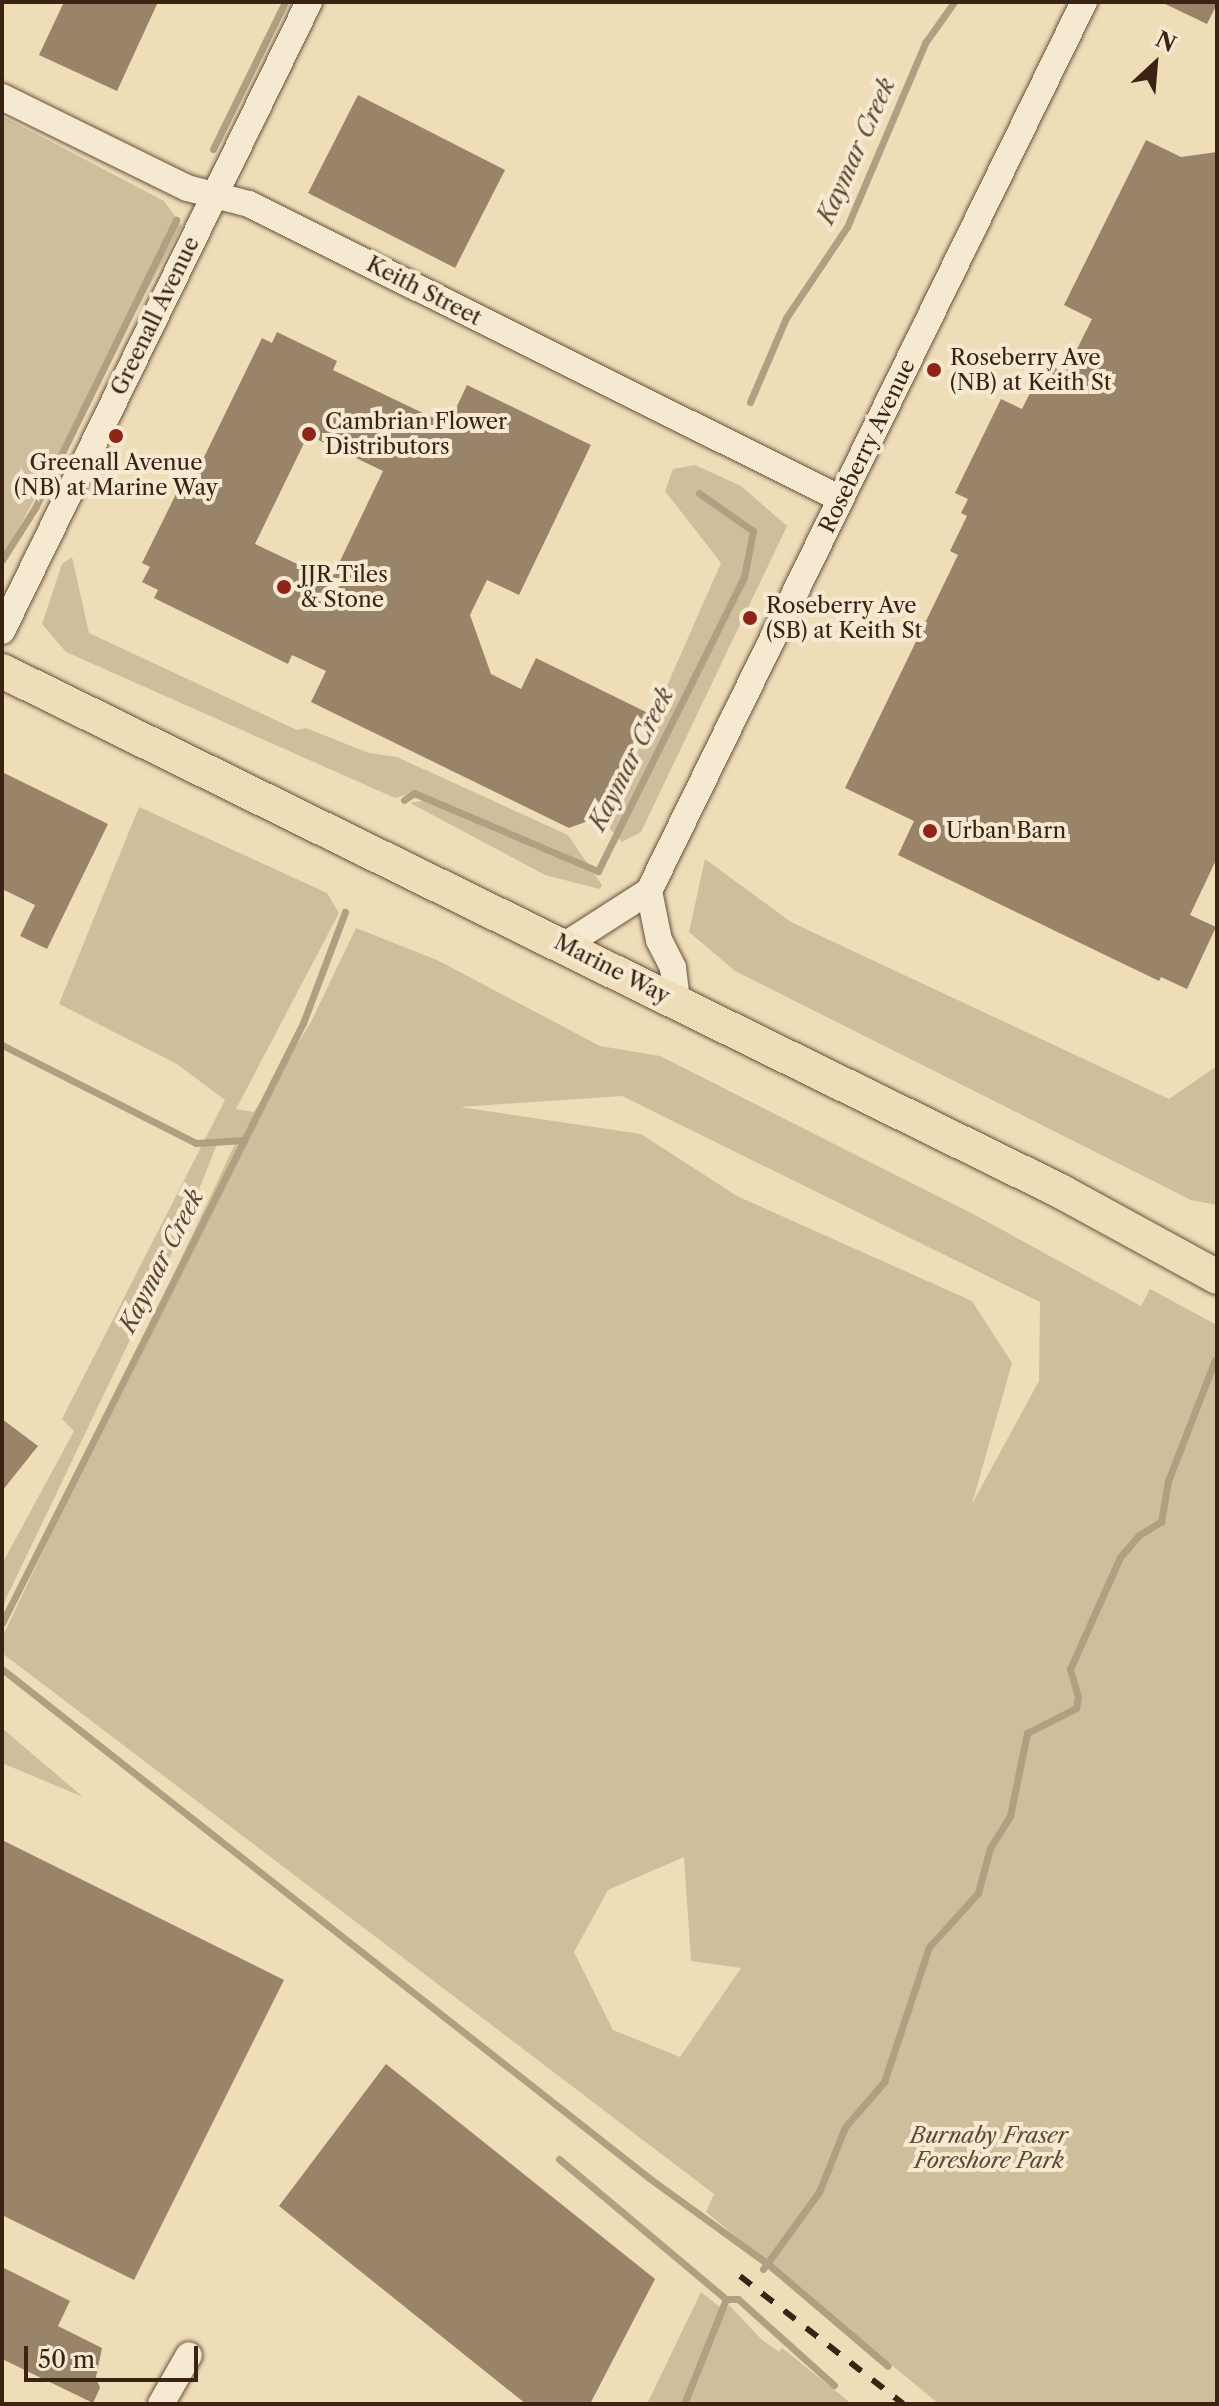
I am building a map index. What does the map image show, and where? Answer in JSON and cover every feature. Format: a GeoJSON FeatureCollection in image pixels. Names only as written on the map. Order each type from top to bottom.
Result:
{"type":"FeatureCollection","features":[{"type":"Feature","properties":{"kind":"main road","name":"Marine Way"},"geometry":{"type":"LineString","coordinates":[[2,671],[565,945],[1062,1192],[1217,1277]]}},
{"type":"Feature","properties":{"kind":"street","name":"Greenall Avenue"},"geometry":{"type":"LineString","coordinates":[[2,631],[309,2]]}},
{"type":"Feature","properties":{"kind":"street","name":"Roseberry Avenue"},"geometry":{"type":"LineString","coordinates":[[649,891],[1084,2]]}},
{"type":"Feature","properties":{"kind":"street","name":"Keith Street"},"geometry":{"type":"LineString","coordinates":[[2,97],[187,188],[249,204],[841,499]]}},
{"type":"Feature","properties":{"kind":"street"},"geometry":{"type":"LineString","coordinates":[[565,945],[649,891],[659,940],[673,968],[677,1002]]}},
{"type":"Feature","properties":{"kind":"street"},"geometry":{"type":"LineString","coordinates":[[161,2404],[189,2355]]}},
{"type":"Feature","properties":{"kind":"green space"},"geometry":{"type":"Polygon","coordinates":[[[2,116],[164,201],[182,226],[2,559],[2,116]]]}},
{"type":"Feature","properties":{"kind":"green space"},"geometry":{"type":"Polygon","coordinates":[[[695,465],[741,486],[787,526],[641,832],[622,842],[606,824],[721,563],[665,491],[673,469],[695,465]]]}},
{"type":"Feature","properties":{"kind":"green space"},"geometry":{"type":"Polygon","coordinates":[[[72,557],[89,633],[297,730],[306,728],[369,753],[397,757],[568,835],[602,885],[600,889],[545,875],[410,803],[422,801],[418,791],[395,798],[66,652],[42,624],[62,564],[72,557]]]}},
{"type":"Feature","properties":{"kind":"green space","name":"Burnaby Fraser Foreshore Park"},"geometry":{"type":"Polygon","coordinates":[[[139,807],[327,893],[339,913],[236,1109],[254,1112],[310,1024],[356,928],[437,960],[600,1046],[660,1056],[975,1215],[1141,1306],[1150,1289],[1217,1325],[1217,2404],[939,2404],[706,2212],[714,2194],[2,1653],[3,1636],[236,1142],[219,1139],[184,1227],[2,1607],[2,1564],[74,1431],[62,1419],[225,1100],[177,1064],[59,1004],[139,807]],[[622,1096],[460,1107],[641,1134],[737,1196],[972,1301],[1012,1363],[972,1504],[1039,1381],[1040,1302],[622,1096]],[[684,1857],[608,1890],[574,1952],[613,2030],[680,2057],[741,1968],[691,1961],[684,1857]]]}},
{"type":"Feature","properties":{"kind":"green space"},"geometry":{"type":"Polygon","coordinates":[[[705,859],[791,922],[1169,1099],[1217,1066],[1217,1205],[1191,1200],[735,971],[689,932],[705,859]]]}},
{"type":"Feature","properties":{"kind":"green space"},"geometry":{"type":"Polygon","coordinates":[[[2,1728],[83,1797],[2,1763],[2,1728]]]}},
{"type":"Feature","properties":{"kind":"green space"},"geometry":{"type":"Polygon","coordinates":[[[701,2292],[725,2311],[729,2305],[762,2340],[779,2352],[782,2348],[852,2404],[647,2404],[701,2292]]]}},
{"type":"Feature","properties":{"kind":"building"},"geometry":{"type":"Polygon","coordinates":[[[64,2],[158,2],[117,91],[39,55],[64,2]]]}},
{"type":"Feature","properties":{"kind":"building"},"geometry":{"type":"Polygon","coordinates":[[[1161,2],[1217,2],[1217,4],[1207,24],[1161,2]]]}},
{"type":"Feature","properties":{"kind":"building"},"geometry":{"type":"Polygon","coordinates":[[[358,95],[505,170],[455,268],[308,193],[358,95]]]}},
{"type":"Feature","properties":{"kind":"building"},"geometry":{"type":"Polygon","coordinates":[[[1146,140],[1181,157],[1217,152],[1217,858],[1190,915],[1216,927],[1187,989],[1161,977],[1159,981],[898,855],[914,821],[845,788],[958,555],[950,551],[967,516],[961,513],[968,499],[955,493],[1001,399],[1022,409],[1045,363],[1065,373],[1092,319],[1064,305],[1146,140]]]}},
{"type":"Feature","properties":{"kind":"building"},"geometry":{"type":"Polygon","coordinates":[[[277,332],[337,361],[333,370],[448,425],[467,385],[591,445],[519,595],[487,580],[470,615],[491,674],[521,689],[536,658],[648,713],[596,818],[569,828],[311,702],[326,671],[292,655],[288,664],[154,598],[158,590],[142,582],[150,567],[142,563],[180,486],[188,490],[262,338],[272,343],[277,332]],[[308,435],[255,544],[331,580],[383,471],[308,435]]]}},
{"type":"Feature","properties":{"kind":"building"},"geometry":{"type":"Polygon","coordinates":[[[2,772],[108,824],[47,949],[20,936],[35,905],[2,889],[2,772]]]}},
{"type":"Feature","properties":{"kind":"building"},"geometry":{"type":"Polygon","coordinates":[[[2,1419],[38,1446],[2,1491],[2,1419]]]}},
{"type":"Feature","properties":{"kind":"building"},"geometry":{"type":"Polygon","coordinates":[[[2,1840],[284,1980],[134,2280],[2,2215],[2,1840]]]}},
{"type":"Feature","properties":{"kind":"building"},"geometry":{"type":"Polygon","coordinates":[[[386,2064],[655,2279],[590,2404],[526,2404],[279,2206],[386,2064]]]}},
{"type":"Feature","properties":{"kind":"building"},"geometry":{"type":"Polygon","coordinates":[[[2,2267],[70,2301],[58,2326],[102,2348],[96,2377],[100,2388],[93,2403],[2,2359],[2,2267]]]}},
{"type":"Feature","properties":{"kind":"waterway"},"geometry":{"type":"LineString","coordinates":[[213,149],[285,2]]}},
{"type":"Feature","properties":{"kind":"waterway","name":"Kaymar Creek"},"geometry":{"type":"LineString","coordinates":[[750,402],[786,318],[847,227],[925,43],[954,2]]}},
{"type":"Feature","properties":{"kind":"waterway"},"geometry":{"type":"LineString","coordinates":[[2,560],[35,508],[176,220]]}},
{"type":"Feature","properties":{"kind":"waterway","name":"Kaymar Creek"},"geometry":{"type":"LineString","coordinates":[[404,800],[414,793],[598,871],[744,577],[753,531],[699,493]]}},
{"type":"Feature","properties":{"kind":"waterway","name":"Kaymar Creek"},"geometry":{"type":"LineString","coordinates":[[2,1623],[303,1023],[345,912]]}},
{"type":"Feature","properties":{"kind":"waterway"},"geometry":{"type":"LineString","coordinates":[[2,1045],[196,1143],[244,1140]]}},
{"type":"Feature","properties":{"kind":"waterway"},"geometry":{"type":"LineString","coordinates":[[763,2269],[819,2192],[845,2127],[884,2082],[929,1947],[978,1893],[990,1848],[1010,1816],[1027,1733],[1076,1708],[1078,1697],[1070,1669],[1120,1557],[1139,1535],[1161,1522],[1168,1481],[1215,1360]]}},
{"type":"Feature","properties":{"kind":"waterway"},"geometry":{"type":"LineString","coordinates":[[2,1669],[649,2178],[768,2264],[888,2366]]}},
{"type":"Feature","properties":{"kind":"waterway"},"geometry":{"type":"LineString","coordinates":[[559,2159],[726,2299]]}},
{"type":"Feature","properties":{"kind":"waterway"},"geometry":{"type":"LineString","coordinates":[[684,2404],[726,2299],[738,2299],[834,2385]]}},
{"type":"Feature","properties":{"kind":"railway"},"geometry":{"type":"LineString","coordinates":[[740,2276],[903,2404]]}},
{"type":"Feature","properties":{"kind":"place","name":"Roseberry Ave (NB) at Keith St"},"geometry":{"type":"Point","coordinates":[934,370]}},
{"type":"Feature","properties":{"kind":"place","name":"Cambrian Flower Distributors"},"geometry":{"type":"Point","coordinates":[309,434]}},
{"type":"Feature","properties":{"kind":"place","name":"Greenall Avenue (NB) at Marine Way"},"geometry":{"type":"Point","coordinates":[116,436]}},
{"type":"Feature","properties":{"kind":"place","name":"JJR Tiles & Stone"},"geometry":{"type":"Point","coordinates":[284,587]}},
{"type":"Feature","properties":{"kind":"place","name":"Roseberry Ave (SB) at Keith St"},"geometry":{"type":"Point","coordinates":[750,618]}},
{"type":"Feature","properties":{"kind":"place","name":"Urban Barn"},"geometry":{"type":"Point","coordinates":[930,831]}}]}
